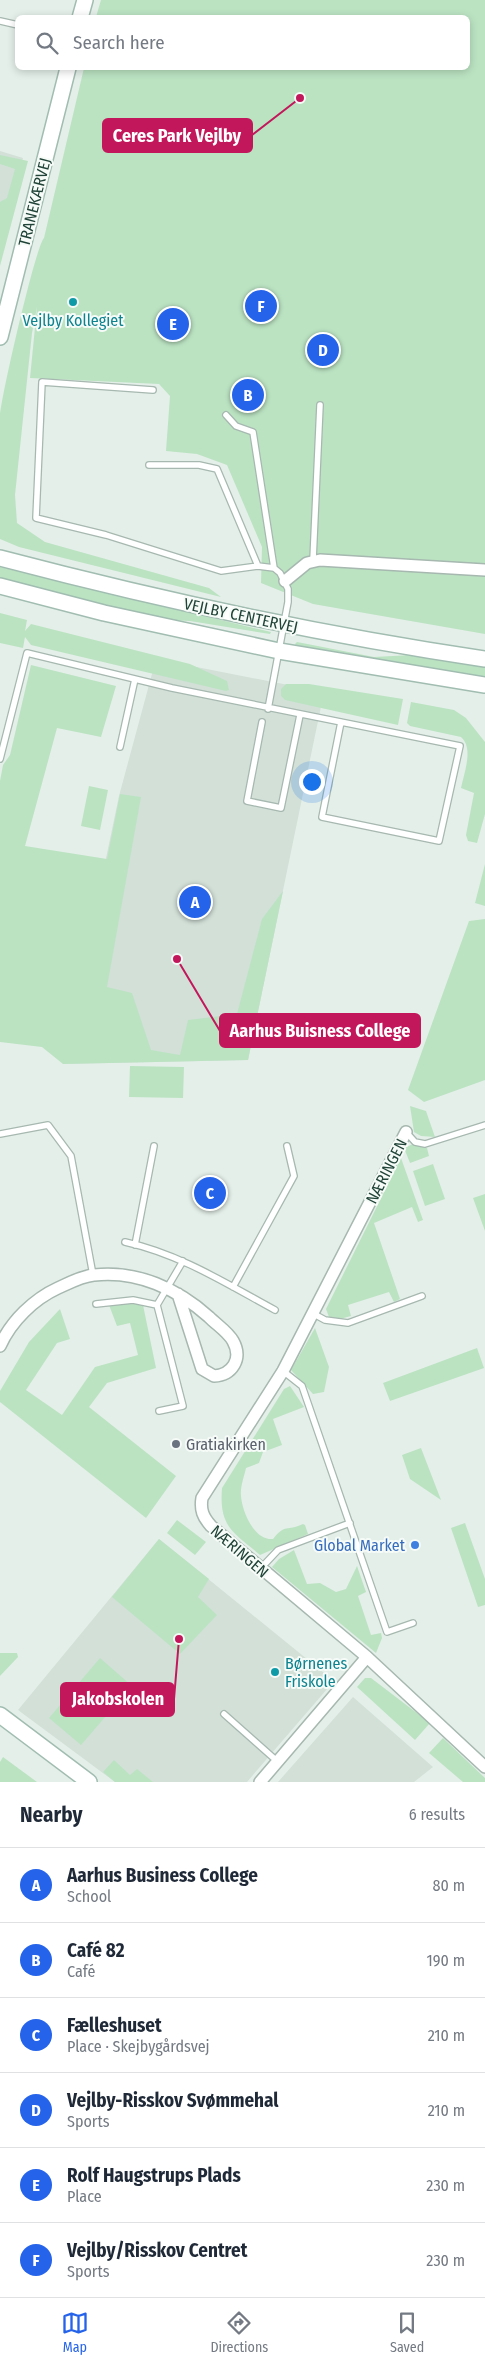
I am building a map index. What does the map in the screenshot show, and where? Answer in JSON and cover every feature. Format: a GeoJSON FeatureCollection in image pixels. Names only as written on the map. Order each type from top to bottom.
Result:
{"type":"FeatureCollection","features":[{"type":"Feature","properties":{"kind":"street"},"geometry":{"type":"LineString","coordinates":[[81,15],[84,0]]}},
{"type":"Feature","properties":{"kind":"street","name":"TRANEKÆRVEJ"},"geometry":{"type":"LineString","coordinates":[[0,337],[67,70]]}},
{"type":"Feature","properties":{"kind":"street","name":"VEJLBY CENTERVEJ"},"geometry":{"type":"LineString","coordinates":[[0,558],[113,588],[284,625],[485,659]]}},
{"type":"Feature","properties":{"kind":"street"},"geometry":{"type":"LineString","coordinates":[[284,581],[313,560],[485,570]]}},
{"type":"Feature","properties":{"kind":"street","name":"VEJLBY CENTERVEJ"},"geometry":{"type":"LineString","coordinates":[[0,586],[104,613],[279,651],[485,685]]}},
{"type":"Feature","properties":{"kind":"street","name":"NÆRINGEN"},"geometry":{"type":"LineString","coordinates":[[406,1132],[283,1371],[202,1498],[200,1506],[203,1517],[211,1526],[367,1657],[485,1767]]}},
{"type":"Feature","properties":{"kind":"street"},"geometry":{"type":"LineString","coordinates":[[1,1339],[35,1302],[69,1283],[93,1274],[140,1278],[178,1294],[204,1313],[232,1340],[237,1355],[235,1365],[226,1374],[209,1375],[198,1364],[178,1294]]}},
{"type":"Feature","properties":{"kind":"street"},"geometry":{"type":"LineString","coordinates":[[260,1782],[367,1657]]}},
{"type":"Feature","properties":{"kind":"street"},"geometry":{"type":"LineString","coordinates":[[0,1715],[89,1782]]}},
{"type":"Feature","properties":{"kind":"lane"},"geometry":{"type":"LineString","coordinates":[[0,21],[15,24]]}},
{"type":"Feature","properties":{"kind":"lane"},"geometry":{"type":"LineString","coordinates":[[153,390],[42,382],[36,518],[106,535],[221,571],[258,566],[274,568]]}},
{"type":"Feature","properties":{"kind":"lane"},"geometry":{"type":"LineString","coordinates":[[313,560],[320,405]]}},
{"type":"Feature","properties":{"kind":"lane"},"geometry":{"type":"LineString","coordinates":[[226,415],[236,426],[253,432],[274,568],[288,589],[284,625],[268,708]]}},
{"type":"Feature","properties":{"kind":"lane"},"geometry":{"type":"LineString","coordinates":[[149,464],[198,465],[217,469],[258,566]]}},
{"type":"Feature","properties":{"kind":"lane"},"geometry":{"type":"LineString","coordinates":[[0,759],[27,653],[300,715],[341,722],[460,746],[439,841],[322,817],[341,722]]}},
{"type":"Feature","properties":{"kind":"lane"},"geometry":{"type":"LineString","coordinates":[[120,747],[135,679]]}},
{"type":"Feature","properties":{"kind":"lane"},"geometry":{"type":"LineString","coordinates":[[262,722],[247,800],[281,808],[300,715]]}},
{"type":"Feature","properties":{"kind":"lane"},"geometry":{"type":"LineString","coordinates":[[0,1134],[48,1125],[71,1156],[93,1274]]}},
{"type":"Feature","properties":{"kind":"lane","name":"NÆRINGEN"},"geometry":{"type":"LineString","coordinates":[[406,1132],[415,1142],[425,1144],[485,1125]]}},
{"type":"Feature","properties":{"kind":"lane"},"geometry":{"type":"LineString","coordinates":[[136,1244],[154,1146]]}},
{"type":"Feature","properties":{"kind":"lane"},"geometry":{"type":"LineString","coordinates":[[233,1287],[294,1176],[287,1146]]}},
{"type":"Feature","properties":{"kind":"lane"},"geometry":{"type":"LineString","coordinates":[[125,1242],[153,1248],[183,1261],[275,1310]]}},
{"type":"Feature","properties":{"kind":"lane"},"geometry":{"type":"LineString","coordinates":[[159,1411],[183,1406],[157,1305],[183,1261]]}},
{"type":"Feature","properties":{"kind":"lane"},"geometry":{"type":"LineString","coordinates":[[314,1314],[325,1320],[348,1323],[422,1296]]}},
{"type":"Feature","properties":{"kind":"lane"},"geometry":{"type":"LineString","coordinates":[[96,1304],[133,1300],[157,1305]]}},
{"type":"Feature","properties":{"kind":"lane"},"geometry":{"type":"LineString","coordinates":[[283,1371],[302,1386],[387,1632],[413,1623]]}},
{"type":"Feature","properties":{"kind":"lane"},"geometry":{"type":"LineString","coordinates":[[261,1568],[278,1550],[350,1523]]}},
{"type":"Feature","properties":{"kind":"lane"},"geometry":{"type":"LineString","coordinates":[[224,1714],[277,1761]]}},
{"type":"Feature","properties":{"kind":"shaded area"},"geometry":{"type":"Polygon","coordinates":[[[0,151],[23,158],[0,241],[0,151]]]}},
{"type":"Feature","properties":{"kind":"shaded area"},"geometry":{"type":"Polygon","coordinates":[[[156,659],[324,692],[248,1060],[63,1064],[119,796],[156,659]]]}},
{"type":"Feature","properties":{"kind":"shaded area"},"geometry":{"type":"Polygon","coordinates":[[[159,1539],[334,1681],[247,1782],[115,1782],[18,1710],[159,1539]]]}},
{"type":"Feature","properties":{"kind":"shaded area"},"geometry":{"type":"Polygon","coordinates":[[[353,1697],[433,1767],[414,1782],[278,1782],[353,1697]]]}},
{"type":"Feature","properties":{"kind":"green space"},"geometry":{"type":"Polygon","coordinates":[[[101,0],[485,0],[485,634],[313,604],[261,583],[262,547],[227,465],[197,454],[166,451],[170,396],[159,384],[30,378],[37,307],[32,333],[15,495],[17,523],[45,542],[209,588],[221,597],[19,547],[0,539],[0,416],[2,403],[19,322],[34,266],[44,238],[84,70],[470,70],[470,15],[97,15],[101,0]]]}},
{"type":"Feature","properties":{"kind":"green space"},"geometry":{"type":"Polygon","coordinates":[[[0,155],[28,161],[0,266],[0,202],[7,198],[15,169],[0,164],[0,155]]]}},
{"type":"Feature","properties":{"kind":"green space"},"geometry":{"type":"Polygon","coordinates":[[[0,567],[271,632],[270,634],[190,621],[165,620],[0,579],[0,567]]]}},
{"type":"Feature","properties":{"kind":"green space"},"geometry":{"type":"Polygon","coordinates":[[[0,613],[27,620],[25,631],[31,624],[190,664],[227,681],[229,690],[226,691],[31,645],[25,637],[23,648],[0,643],[0,613]]]}},
{"type":"Feature","properties":{"kind":"green space"},"geometry":{"type":"Polygon","coordinates":[[[297,642],[374,657],[411,655],[485,667],[485,677],[368,660],[297,647],[295,644],[297,642]]]}},
{"type":"Feature","properties":{"kind":"green space"},"geometry":{"type":"Polygon","coordinates":[[[31,665],[116,686],[101,737],[57,728],[25,846],[107,859],[120,794],[141,797],[107,987],[132,993],[151,1050],[180,1055],[188,1020],[237,1014],[262,919],[283,891],[248,1060],[63,1064],[42,1047],[0,1042],[0,781],[3,765],[10,755],[31,665]]]}},
{"type":"Feature","properties":{"kind":"green space"},"geometry":{"type":"Polygon","coordinates":[[[286,684],[309,684],[403,699],[398,725],[285,700],[281,696],[281,689],[286,684]]]}},
{"type":"Feature","properties":{"kind":"green space"},"geometry":{"type":"Polygon","coordinates":[[[411,702],[454,710],[466,718],[485,742],[485,814],[477,843],[468,841],[466,835],[474,793],[461,788],[468,754],[465,742],[461,737],[410,726],[407,723],[411,702]]]}},
{"type":"Feature","properties":{"kind":"green space"},"geometry":{"type":"Polygon","coordinates":[[[89,786],[108,790],[100,830],[81,826],[89,786]]]}},
{"type":"Feature","properties":{"kind":"green space"},"geometry":{"type":"Polygon","coordinates":[[[485,864],[485,906],[475,903],[485,864]]]}},
{"type":"Feature","properties":{"kind":"green space"},"geometry":{"type":"Polygon","coordinates":[[[485,919],[485,1080],[424,1102],[408,1090],[469,921],[485,919]]]}},
{"type":"Feature","properties":{"kind":"green space"},"geometry":{"type":"Polygon","coordinates":[[[130,1066],[184,1067],[183,1098],[129,1097],[130,1066]]]}},
{"type":"Feature","properties":{"kind":"green space"},"geometry":{"type":"Polygon","coordinates":[[[410,1106],[426,1111],[435,1137],[421,1136],[414,1132],[410,1106]]]}},
{"type":"Feature","properties":{"kind":"green space"},"geometry":{"type":"Polygon","coordinates":[[[413,1144],[427,1148],[429,1156],[410,1163],[404,1148],[413,1144]]]}},
{"type":"Feature","properties":{"kind":"green space"},"geometry":{"type":"Polygon","coordinates":[[[401,1158],[423,1220],[418,1222],[412,1207],[374,1223],[400,1299],[394,1302],[389,1292],[348,1305],[351,1316],[340,1319],[329,1317],[326,1309],[401,1158]]]}},
{"type":"Feature","properties":{"kind":"green space"},"geometry":{"type":"Polygon","coordinates":[[[433,1164],[445,1199],[425,1206],[413,1171],[433,1164]]]}},
{"type":"Feature","properties":{"kind":"green space"},"geometry":{"type":"Polygon","coordinates":[[[485,1194],[485,1231],[473,1198],[485,1194]]]}},
{"type":"Feature","properties":{"kind":"green space"},"geometry":{"type":"Polygon","coordinates":[[[127,1303],[143,1305],[156,1368],[107,1383],[89,1407],[176,1476],[146,1518],[0,1402],[0,1391],[29,1342],[60,1309],[70,1339],[57,1343],[26,1390],[62,1415],[95,1367],[138,1355],[130,1323],[117,1326],[109,1305],[127,1303]]]}},
{"type":"Feature","properties":{"kind":"green space"},"geometry":{"type":"Polygon","coordinates":[[[315,1328],[329,1367],[324,1392],[313,1394],[291,1370],[315,1328]]]}},
{"type":"Feature","properties":{"kind":"green space"},"geometry":{"type":"Polygon","coordinates":[[[477,1348],[484,1368],[390,1401],[383,1383],[477,1348]]]}},
{"type":"Feature","properties":{"kind":"green space"},"geometry":{"type":"Polygon","coordinates":[[[290,1386],[304,1407],[273,1419],[282,1445],[263,1452],[259,1463],[246,1468],[241,1496],[250,1524],[260,1535],[273,1539],[284,1529],[303,1524],[308,1534],[260,1555],[235,1534],[225,1520],[222,1488],[284,1389],[290,1386]]]}},
{"type":"Feature","properties":{"kind":"green space"},"geometry":{"type":"Polygon","coordinates":[[[421,1448],[441,1500],[410,1479],[402,1455],[421,1448]]]}},
{"type":"Feature","properties":{"kind":"green space"},"geometry":{"type":"Polygon","coordinates":[[[177,1520],[206,1542],[195,1555],[167,1533],[177,1520]]]}},
{"type":"Feature","properties":{"kind":"green space"},"geometry":{"type":"Polygon","coordinates":[[[465,1523],[485,1579],[485,1605],[478,1607],[451,1528],[465,1523]]]}},
{"type":"Feature","properties":{"kind":"green space"},"geometry":{"type":"Polygon","coordinates":[[[159,1539],[209,1579],[198,1597],[217,1615],[180,1654],[112,1597],[159,1539]]]}},
{"type":"Feature","properties":{"kind":"green space"},"geometry":{"type":"Polygon","coordinates":[[[294,1550],[307,1584],[320,1583],[336,1592],[346,1589],[357,1566],[366,1592],[358,1596],[371,1635],[381,1633],[382,1638],[376,1653],[272,1567],[279,1559],[294,1550]]]}},
{"type":"Feature","properties":{"kind":"green space"},"geometry":{"type":"Polygon","coordinates":[[[0,1653],[17,1653],[18,1657],[0,1676],[0,1653]]]}},
{"type":"Feature","properties":{"kind":"green space"},"geometry":{"type":"Polygon","coordinates":[[[100,1658],[132,1686],[81,1745],[49,1718],[100,1658]]]}},
{"type":"Feature","properties":{"kind":"green space"},"geometry":{"type":"Polygon","coordinates":[[[365,1678],[371,1678],[430,1723],[415,1740],[357,1687],[365,1678]]]}},
{"type":"Feature","properties":{"kind":"green space"},"geometry":{"type":"Polygon","coordinates":[[[443,1738],[485,1778],[485,1782],[463,1782],[429,1753],[443,1738]]]}},
{"type":"Feature","properties":{"kind":"green space"},"geometry":{"type":"Polygon","coordinates":[[[3,1757],[37,1782],[0,1782],[0,1762],[3,1757]]]}},
{"type":"Feature","properties":{"kind":"green space"},"geometry":{"type":"Polygon","coordinates":[[[114,1760],[130,1775],[137,1769],[153,1782],[115,1782],[103,1772],[114,1760]]]}},
{"type":"Feature","properties":{"kind":"place","name":"Ceres Park Vejlby"},"geometry":{"type":"Point","coordinates":[300,98]}},
{"type":"Feature","properties":{"kind":"place","name":"Vejlby Kollegiet"},"geometry":{"type":"Point","coordinates":[73,302]}},
{"type":"Feature","properties":{"kind":"place","name":"Vejlby/Risskov Centret"},"geometry":{"type":"Point","coordinates":[261,306]}},
{"type":"Feature","properties":{"kind":"place","name":"Rolf Haugstrups Plads"},"geometry":{"type":"Point","coordinates":[173,324]}},
{"type":"Feature","properties":{"kind":"place","name":"Vejlby-Risskov Svømmehal"},"geometry":{"type":"Point","coordinates":[323,350]}},
{"type":"Feature","properties":{"kind":"place","name":"Café 82"},"geometry":{"type":"Point","coordinates":[248,395]}},
{"type":"Feature","properties":{"kind":"place","name":"Aarhus Business College"},"geometry":{"type":"Point","coordinates":[195,902]}},
{"type":"Feature","properties":{"kind":"place","name":"Aarhus Buisness College"},"geometry":{"type":"Point","coordinates":[177,959]}},
{"type":"Feature","properties":{"kind":"place","name":"Fælleshuset"},"geometry":{"type":"Point","coordinates":[210,1193]}},
{"type":"Feature","properties":{"kind":"place","name":"Gratiakirken"},"geometry":{"type":"Point","coordinates":[176,1444]}},
{"type":"Feature","properties":{"kind":"place","name":"Global Market"},"geometry":{"type":"Point","coordinates":[415,1545]}},
{"type":"Feature","properties":{"kind":"place","name":"Jakobskolen"},"geometry":{"type":"Point","coordinates":[179,1639]}},
{"type":"Feature","properties":{"kind":"place","name":"Børnenes Friskole"},"geometry":{"type":"Point","coordinates":[275,1672]}}]}
